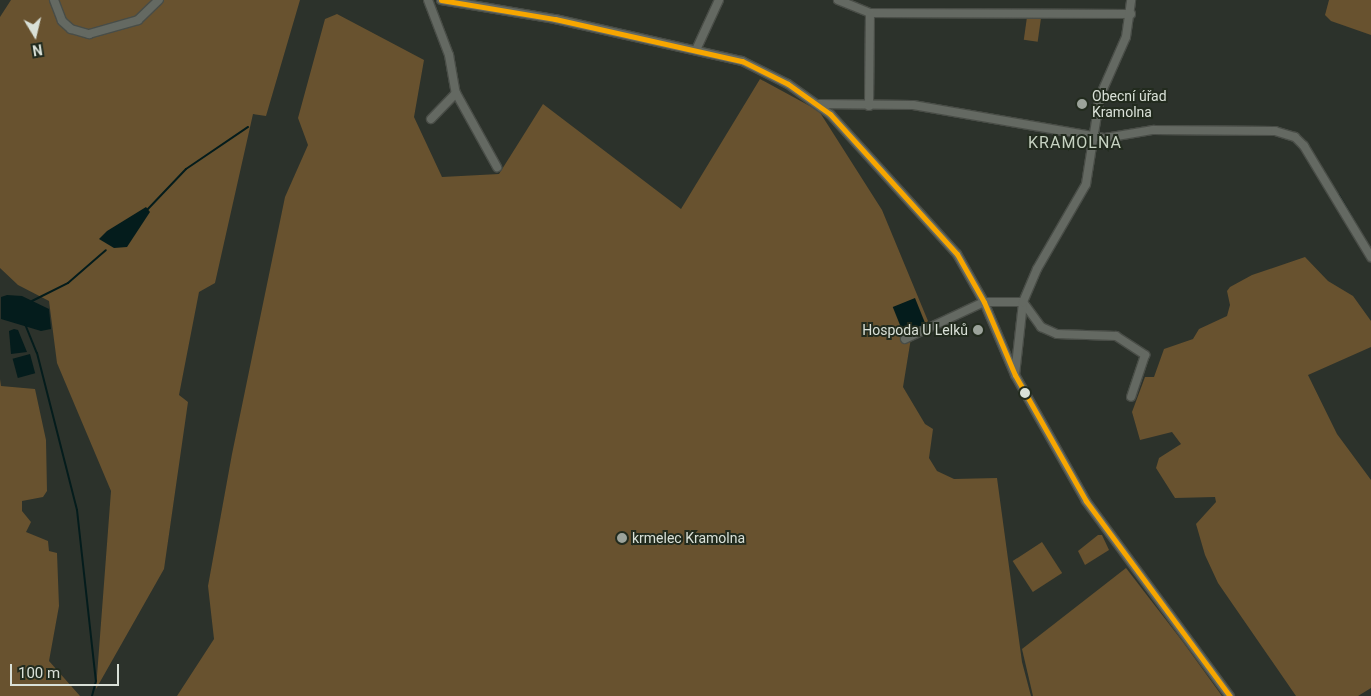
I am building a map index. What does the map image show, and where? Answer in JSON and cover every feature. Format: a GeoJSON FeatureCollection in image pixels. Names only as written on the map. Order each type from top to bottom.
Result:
{"type":"FeatureCollection","features":[{"type":"Feature","properties":{"kind":"street"},"geometry":{"type":"LineString","coordinates":[[54,0],[62,21],[71,30],[89,34],[138,20],[158,0]]}},
{"type":"Feature","properties":{"kind":"street"},"geometry":{"type":"LineString","coordinates":[[428,0],[449,54],[456,93],[497,167]]}},
{"type":"Feature","properties":{"kind":"street"},"geometry":{"type":"LineString","coordinates":[[441,0],[555,19],[742,61],[788,84],[819,104],[957,254],[984,302],[1015,375],[1086,501],[1230,696]]}},
{"type":"Feature","properties":{"kind":"street"},"geometry":{"type":"LineString","coordinates":[[696,50],[719,0]]}},
{"type":"Feature","properties":{"kind":"street"},"geometry":{"type":"LineString","coordinates":[[838,0],[870,13],[1131,14]]}},
{"type":"Feature","properties":{"kind":"street"},"geometry":{"type":"LineString","coordinates":[[1015,375],[1023,302],[1037,269],[1086,184],[1095,137],[1100,96],[1126,37],[1131,14],[1131,0]]}},
{"type":"Feature","properties":{"kind":"street"},"geometry":{"type":"LineString","coordinates":[[869,106],[870,13]]}},
{"type":"Feature","properties":{"kind":"street"},"geometry":{"type":"LineString","coordinates":[[431,119],[456,93]]}},
{"type":"Feature","properties":{"kind":"street"},"geometry":{"type":"LineString","coordinates":[[819,104],[913,106],[1095,137],[1188,129],[1274,131],[1295,137],[1304,146],[1371,257]]}},
{"type":"Feature","properties":{"kind":"street"},"geometry":{"type":"LineString","coordinates":[[904,339],[984,302],[1023,302]]}},
{"type":"Feature","properties":{"kind":"street"},"geometry":{"type":"LineString","coordinates":[[1023,302],[1040,327],[1057,334],[1116,336],[1146,355],[1131,397]]}},
{"type":"Feature","properties":{"kind":"shaded area"},"geometry":{"type":"Polygon","coordinates":[[[11,0],[300,0],[266,116],[253,114],[215,283],[199,292],[179,395],[188,402],[164,569],[96,689],[111,491],[57,363],[49,301],[18,285],[0,268],[0,17],[11,0]]]}},
{"type":"Feature","properties":{"kind":"shaded area"},"geometry":{"type":"Polygon","coordinates":[[[1329,0],[1371,0],[1371,35],[1331,21],[1325,15],[1329,0]]]}},
{"type":"Feature","properties":{"kind":"shaded area"},"geometry":{"type":"Polygon","coordinates":[[[337,14],[424,60],[414,117],[442,177],[499,174],[543,104],[681,209],[760,79],[819,111],[882,210],[928,321],[911,338],[903,387],[925,424],[933,429],[929,458],[937,471],[954,479],[997,478],[1022,662],[1031,696],[177,696],[214,639],[208,586],[232,454],[285,197],[308,145],[298,118],[325,19],[337,14]]]}},
{"type":"Feature","properties":{"kind":"shaded area"},"geometry":{"type":"Polygon","coordinates":[[[1027,17],[1041,19],[1038,42],[1024,40],[1027,17]]]}},
{"type":"Feature","properties":{"kind":"shaded area"},"geometry":{"type":"Polygon","coordinates":[[[1305,257],[1328,281],[1353,296],[1371,321],[1371,347],[1308,375],[1337,434],[1371,480],[1371,688],[1358,696],[1296,696],[1218,583],[1205,555],[1196,524],[1216,502],[1215,497],[1175,498],[1156,468],[1159,458],[1181,444],[1172,432],[1140,440],[1132,412],[1145,377],[1154,377],[1164,349],[1193,339],[1199,329],[1227,316],[1230,305],[1227,291],[1230,287],[1252,275],[1305,257]]]}},
{"type":"Feature","properties":{"kind":"shaded area"},"geometry":{"type":"Polygon","coordinates":[[[0,379],[1,386],[35,389],[46,440],[47,491],[43,497],[22,501],[22,511],[31,522],[26,532],[48,541],[49,551],[57,553],[59,606],[49,661],[80,696],[0,696],[0,379]]]}},
{"type":"Feature","properties":{"kind":"shaded area"},"geometry":{"type":"Polygon","coordinates":[[[1098,535],[1102,535],[1109,550],[1085,565],[1078,551],[1098,535]]]}},
{"type":"Feature","properties":{"kind":"shaded area"},"geometry":{"type":"Polygon","coordinates":[[[1042,542],[1062,573],[1033,592],[1013,561],[1042,542]]]}},
{"type":"Feature","properties":{"kind":"shaded area"},"geometry":{"type":"Polygon","coordinates":[[[1126,568],[1222,696],[1033,696],[1022,649],[1126,568]]]}},
{"type":"Feature","properties":{"kind":"water"},"geometry":{"type":"Polygon","coordinates":[[[146,207],[150,212],[127,247],[114,248],[99,239],[107,231],[146,207]]]}},
{"type":"Feature","properties":{"kind":"water"},"geometry":{"type":"Polygon","coordinates":[[[7,295],[22,296],[49,309],[51,329],[41,331],[1,319],[1,297],[7,295]]]}},
{"type":"Feature","properties":{"kind":"water"},"geometry":{"type":"Polygon","coordinates":[[[915,298],[926,325],[904,334],[893,307],[915,298]]]}},
{"type":"Feature","properties":{"kind":"water"},"geometry":{"type":"Polygon","coordinates":[[[18,330],[27,352],[11,354],[9,331],[18,330]]]}},
{"type":"Feature","properties":{"kind":"water"},"geometry":{"type":"Polygon","coordinates":[[[30,354],[35,373],[18,378],[13,359],[30,354]]]}},
{"type":"Feature","properties":{"kind":"waterway"},"geometry":{"type":"LineString","coordinates":[[146,211],[186,169],[248,127]]}},
{"type":"Feature","properties":{"kind":"waterway"},"geometry":{"type":"LineString","coordinates":[[1339,195],[1368,245]]}},
{"type":"Feature","properties":{"kind":"waterway"},"geometry":{"type":"LineString","coordinates":[[32,301],[68,283],[106,250]]}},
{"type":"Feature","properties":{"kind":"waterway"},"geometry":{"type":"LineString","coordinates":[[25,324],[37,353],[77,510],[96,681],[92,696]]}},
{"type":"Feature","properties":{"kind":"transit line"},"geometry":{"type":"LineString","coordinates":[[441,0],[555,19],[742,61],[788,84],[830,114],[957,254],[984,302],[1015,375],[1086,501],[1230,696]]}},
{"type":"Feature","properties":{"kind":"place","name":"Obecní úřad Kramolna"},"geometry":{"type":"Point","coordinates":[1082,104]}},
{"type":"Feature","properties":{"kind":"place","name":"Hospoda U Lelků"},"geometry":{"type":"Point","coordinates":[978,330]}},
{"type":"Feature","properties":{"kind":"place","name":"krmelec Kramolna"},"geometry":{"type":"Point","coordinates":[622,538]}},
{"type":"Feature","properties":{"kind":"district","name":"KRAMOLNA"},"geometry":{"type":"Point","coordinates":[1075,143]}}]}
